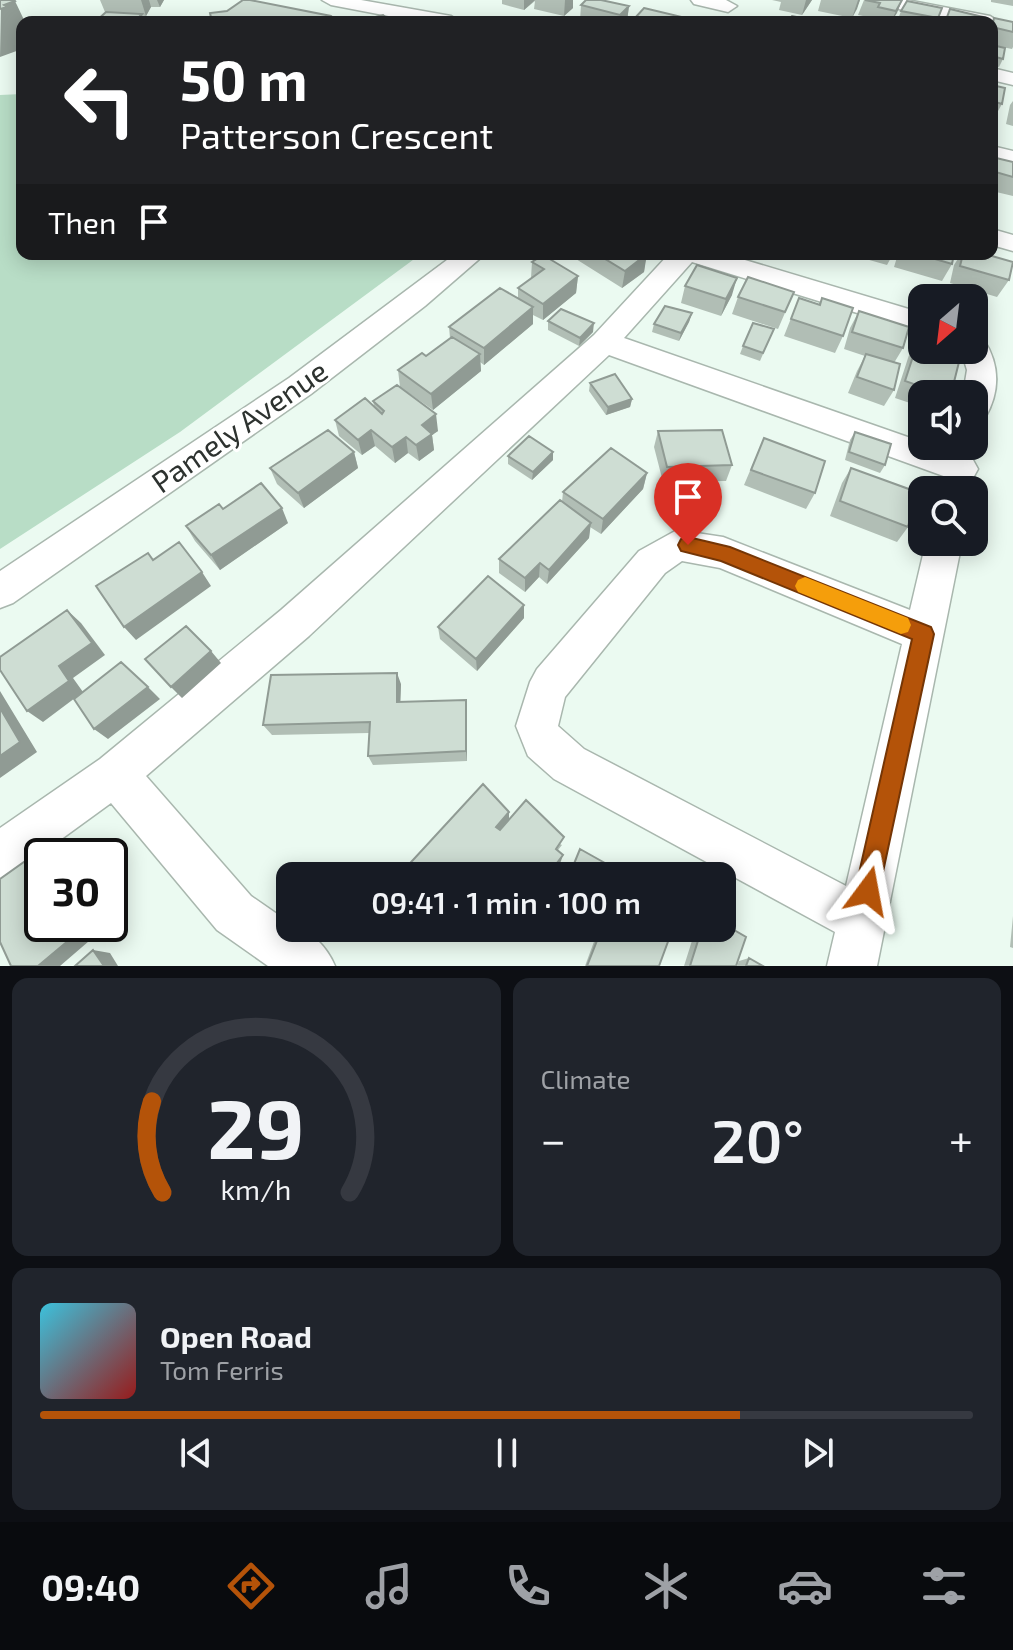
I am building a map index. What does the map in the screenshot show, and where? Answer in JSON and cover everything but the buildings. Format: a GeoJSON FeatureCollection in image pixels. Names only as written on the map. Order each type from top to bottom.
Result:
{"type":"FeatureCollection","features":[{"type":"Feature","properties":{"kind":"street"},"geometry":{"type":"LineString","coordinates":[[331,0],[393,5],[431,16]]}},
{"type":"Feature","properties":{"kind":"street"},"geometry":{"type":"LineString","coordinates":[[700,0],[727,13]]}},
{"type":"Feature","properties":{"kind":"street"},"geometry":{"type":"LineString","coordinates":[[879,0],[960,16]]}},
{"type":"Feature","properties":{"kind":"street","name":"Pamely Avenue"},"geometry":{"type":"LineString","coordinates":[[0,591],[197,459],[330,364],[464,260]]}},
{"type":"Feature","properties":{"kind":"street"},"geometry":{"type":"LineString","coordinates":[[0,856],[115,774],[295,623],[604,342],[679,260]]}},
{"type":"Feature","properties":{"kind":"street"},"geometry":{"type":"LineString","coordinates":[[716,260],[908,319]]}},
{"type":"Feature","properties":{"kind":"street"},"geometry":{"type":"LineString","coordinates":[[604,342],[961,468]]}},
{"type":"Feature","properties":{"kind":"street"},"geometry":{"type":"LineString","coordinates":[[924,634],[723,553],[677,545],[652,562],[551,683],[539,710],[537,726],[543,741],[569,764],[857,943],[941,556]]}},
{"type":"Feature","properties":{"kind":"street"},"geometry":{"type":"LineString","coordinates":[[115,774],[234,913],[310,966]]}},
{"type":"Feature","properties":{"kind":"green space"},"geometry":{"type":"Polygon","coordinates":[[[16,94],[16,260],[413,260],[180,432],[0,549],[0,95],[16,94]]]}},
{"type":"Feature","properties":{"kind":"slow traffic"},"geometry":{"type":"LineString","coordinates":[[805,586],[901,625]]}},
{"type":"Feature","properties":{"kind":"route"},"geometry":{"type":"LineString","coordinates":[[688,545],[723,553],[924,634],[868,891]]}}]}
